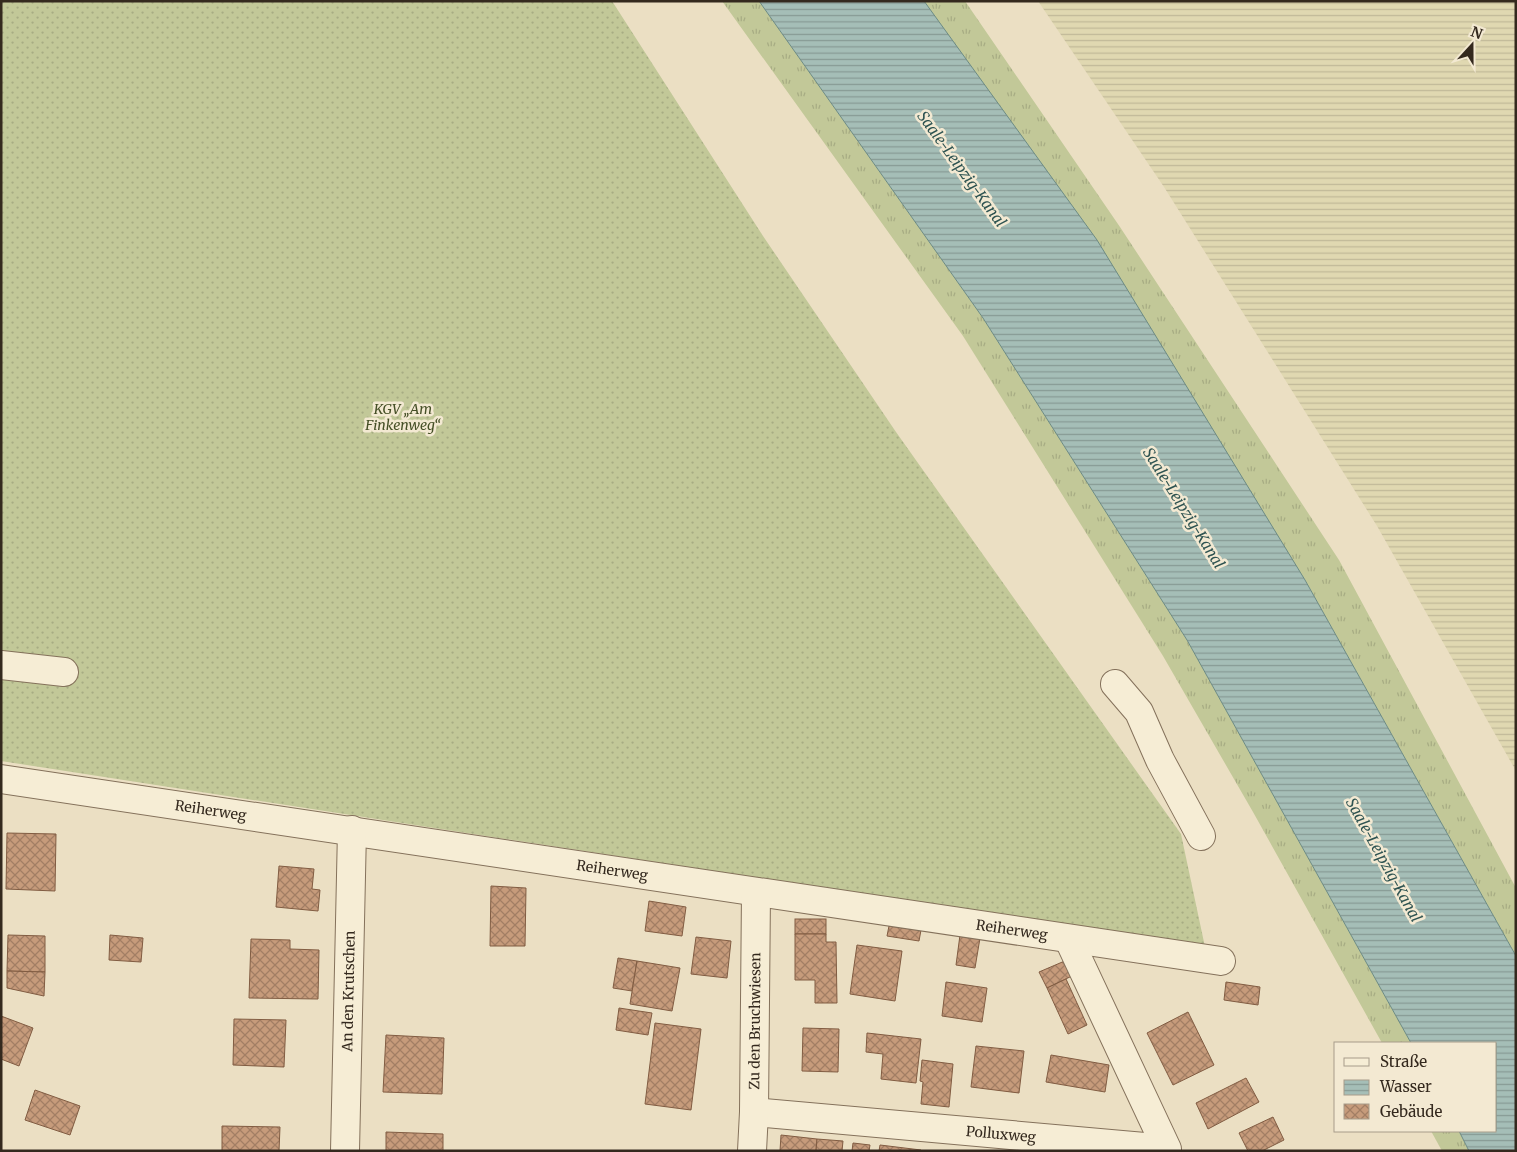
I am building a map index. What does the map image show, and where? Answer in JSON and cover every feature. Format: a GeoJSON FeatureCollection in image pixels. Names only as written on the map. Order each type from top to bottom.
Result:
{"type":"FeatureCollection","features":[{"type":"Feature","properties":{"kind":"street"},"geometry":{"type":"LineString","coordinates":[[1,665],[64,672]]}},
{"type":"Feature","properties":{"kind":"street"},"geometry":{"type":"LineString","coordinates":[[1115,684],[1140,712],[1160,760],[1201,836]]}},
{"type":"Feature","properties":{"kind":"street","name":"Reiherweg"},"geometry":{"type":"LineString","coordinates":[[1,779],[352,830],[1070,940],[1221,961]]}},
{"type":"Feature","properties":{"kind":"street","name":"An den Krutschen"},"geometry":{"type":"LineString","coordinates":[[344,1151],[352,830]]}},
{"type":"Feature","properties":{"kind":"street","name":"Zu den Bruchwiesen"},"geometry":{"type":"LineString","coordinates":[[752,1151],[756,892]]}},
{"type":"Feature","properties":{"kind":"street","name":"Polluxweg"},"geometry":{"type":"LineString","coordinates":[[1070,940],[1167,1150]]}},
{"type":"Feature","properties":{"kind":"street","name":"Polluxweg"},"geometry":{"type":"LineString","coordinates":[[754,1112],[1167,1150]]}},
{"type":"Feature","properties":{"kind":"shaded area"},"geometry":{"type":"Polygon","coordinates":[[[1038,1],[1516,1],[1516,771],[1377,526],[1164,187],[1038,1]]]}},
{"type":"Feature","properties":{"kind":"green space","name":"KGV „Am Finkenweg“"},"geometry":{"type":"Polygon","coordinates":[[[1,1],[612,1],[763,236],[896,432],[1181,834],[1205,947],[1,761],[1,1]]]}},
{"type":"Feature","properties":{"kind":"green space"},"geometry":{"type":"Polygon","coordinates":[[[722,1],[759,1],[983,318],[1187,640],[1410,1042],[1381,1042],[1163,656],[963,336],[722,1]]]}},
{"type":"Feature","properties":{"kind":"green space"},"geometry":{"type":"Polygon","coordinates":[[[924,1],[965,1],[1120,227],[1339,560],[1516,888],[1516,956],[1305,580],[924,1]]]}},
{"type":"Feature","properties":{"kind":"green space"},"geometry":{"type":"Polygon","coordinates":[[[1432,1132],[1460,1132],[1469,1151],[1442,1151],[1432,1132]]]}},
{"type":"Feature","properties":{"kind":"water","name":"Saale-Leipzig-Kanal"},"geometry":{"type":"Polygon","coordinates":[[[759,1],[924,1],[1097,240],[1305,580],[1516,956],[1516,1151],[1469,1151],[1460,1132],[1497,1132],[1497,1042],[1410,1042],[1187,640],[983,318],[759,1]]]}},
{"type":"Feature","properties":{"kind":"building"},"geometry":{"type":"Polygon","coordinates":[[[7,833],[56,834],[55,891],[6,889],[7,833]]]}},
{"type":"Feature","properties":{"kind":"building"},"geometry":{"type":"Polygon","coordinates":[[[279,866],[314,869],[312,889],[320,890],[318,911],[276,907],[279,866]]]}},
{"type":"Feature","properties":{"kind":"building"},"geometry":{"type":"Polygon","coordinates":[[[491,886],[526,888],[525,946],[490,946],[491,886]]]}},
{"type":"Feature","properties":{"kind":"building"},"geometry":{"type":"Polygon","coordinates":[[[649,901],[686,907],[682,936],[645,931],[649,901]]]}},
{"type":"Feature","properties":{"kind":"building"},"geometry":{"type":"Polygon","coordinates":[[[795,919],[826,919],[826,934],[795,934],[795,919]]]}},
{"type":"Feature","properties":{"kind":"building"},"geometry":{"type":"Polygon","coordinates":[[[889,926],[921,930],[919,941],[887,936],[889,926]]]}},
{"type":"Feature","properties":{"kind":"building"},"geometry":{"type":"Polygon","coordinates":[[[795,934],[826,934],[826,942],[836,942],[837,1003],[815,1003],[815,980],[795,980],[795,934]]]}},
{"type":"Feature","properties":{"kind":"building"},"geometry":{"type":"Polygon","coordinates":[[[8,935],[45,936],[45,972],[7,971],[8,935]]]}},
{"type":"Feature","properties":{"kind":"building"},"geometry":{"type":"Polygon","coordinates":[[[110,935],[143,938],[141,962],[109,960],[110,935]]]}},
{"type":"Feature","properties":{"kind":"building"},"geometry":{"type":"Polygon","coordinates":[[[960,935],[980,938],[975,968],[956,965],[960,935]]]}},
{"type":"Feature","properties":{"kind":"building"},"geometry":{"type":"Polygon","coordinates":[[[696,937],[731,941],[727,978],[691,974],[696,937]]]}},
{"type":"Feature","properties":{"kind":"building"},"geometry":{"type":"Polygon","coordinates":[[[251,939],[290,940],[290,949],[319,950],[318,999],[249,998],[251,939]]]}},
{"type":"Feature","properties":{"kind":"building"},"geometry":{"type":"Polygon","coordinates":[[[857,945],[902,951],[895,1001],[850,994],[857,945]]]}},
{"type":"Feature","properties":{"kind":"building"},"geometry":{"type":"Polygon","coordinates":[[[618,958],[637,961],[632,991],[613,988],[618,958]]]}},
{"type":"Feature","properties":{"kind":"building"},"geometry":{"type":"Polygon","coordinates":[[[1067,960],[1074,975],[1047,988],[1039,972],[1067,960]]]}},
{"type":"Feature","properties":{"kind":"building"},"geometry":{"type":"Polygon","coordinates":[[[637,961],[680,968],[672,1011],[630,1004],[637,961]]]}},
{"type":"Feature","properties":{"kind":"building"},"geometry":{"type":"Polygon","coordinates":[[[7,971],[45,972],[44,996],[7,988],[7,971]]]}},
{"type":"Feature","properties":{"kind":"building"},"geometry":{"type":"Polygon","coordinates":[[[1066,979],[1087,1025],[1068,1034],[1047,988],[1066,979]]]}},
{"type":"Feature","properties":{"kind":"building"},"geometry":{"type":"Polygon","coordinates":[[[946,982],[987,988],[982,1022],[942,1016],[946,982]]]}},
{"type":"Feature","properties":{"kind":"building"},"geometry":{"type":"Polygon","coordinates":[[[1226,982],[1260,987],[1258,1005],[1224,1000],[1226,982]]]}},
{"type":"Feature","properties":{"kind":"building"},"geometry":{"type":"Polygon","coordinates":[[[619,1008],[652,1013],[648,1035],[616,1030],[619,1008]]]}},
{"type":"Feature","properties":{"kind":"building"},"geometry":{"type":"Polygon","coordinates":[[[1188,1012],[1214,1065],[1173,1085],[1147,1033],[1188,1012]]]}},
{"type":"Feature","properties":{"kind":"building"},"geometry":{"type":"Polygon","coordinates":[[[1,1016],[33,1028],[19,1066],[1,1059],[1,1016]]]}},
{"type":"Feature","properties":{"kind":"building"},"geometry":{"type":"Polygon","coordinates":[[[234,1019],[286,1020],[284,1067],[233,1065],[234,1019]]]}},
{"type":"Feature","properties":{"kind":"building"},"geometry":{"type":"Polygon","coordinates":[[[655,1023],[701,1029],[691,1110],[645,1104],[655,1023]]]}},
{"type":"Feature","properties":{"kind":"building"},"geometry":{"type":"Polygon","coordinates":[[[803,1028],[839,1029],[838,1072],[802,1071],[803,1028]]]}},
{"type":"Feature","properties":{"kind":"building"},"geometry":{"type":"Polygon","coordinates":[[[867,1033],[921,1039],[916,1083],[881,1079],[883,1054],[866,1052],[867,1033]]]}},
{"type":"Feature","properties":{"kind":"building"},"geometry":{"type":"Polygon","coordinates":[[[386,1035],[444,1038],[442,1094],[383,1092],[386,1035]]]}},
{"type":"Feature","properties":{"kind":"building"},"geometry":{"type":"Polygon","coordinates":[[[976,1046],[1024,1051],[1019,1093],[971,1087],[976,1046]]]}},
{"type":"Feature","properties":{"kind":"building"},"geometry":{"type":"Polygon","coordinates":[[[1051,1055],[1109,1065],[1105,1092],[1046,1082],[1051,1055]]]}},
{"type":"Feature","properties":{"kind":"building"},"geometry":{"type":"Polygon","coordinates":[[[922,1060],[953,1064],[949,1107],[921,1104],[923,1082],[920,1081],[922,1060]]]}},
{"type":"Feature","properties":{"kind":"building"},"geometry":{"type":"Polygon","coordinates":[[[1246,1078],[1259,1102],[1208,1129],[1196,1103],[1246,1078]]]}},
{"type":"Feature","properties":{"kind":"building"},"geometry":{"type":"Polygon","coordinates":[[[35,1090],[80,1106],[70,1135],[25,1120],[35,1090]]]}},
{"type":"Feature","properties":{"kind":"building"},"geometry":{"type":"Polygon","coordinates":[[[1273,1117],[1284,1140],[1262,1151],[1248,1151],[1239,1133],[1273,1117]]]}},
{"type":"Feature","properties":{"kind":"building"},"geometry":{"type":"Polygon","coordinates":[[[222,1126],[280,1127],[279,1151],[222,1151],[222,1126]]]}},
{"type":"Feature","properties":{"kind":"building"},"geometry":{"type":"Polygon","coordinates":[[[386,1132],[443,1134],[443,1151],[386,1151],[386,1132]]]}},
{"type":"Feature","properties":{"kind":"building"},"geometry":{"type":"Polygon","coordinates":[[[781,1135],[817,1139],[816,1151],[780,1151],[781,1135]]]}},
{"type":"Feature","properties":{"kind":"building"},"geometry":{"type":"Polygon","coordinates":[[[817,1139],[843,1141],[842,1151],[816,1151],[817,1139]]]}},
{"type":"Feature","properties":{"kind":"building"},"geometry":{"type":"Polygon","coordinates":[[[853,1143],[870,1145],[869,1151],[852,1151],[853,1143]]]}},
{"type":"Feature","properties":{"kind":"building"},"geometry":{"type":"Polygon","coordinates":[[[880,1145],[921,1150],[921,1151],[879,1151],[880,1145]]]}}]}
